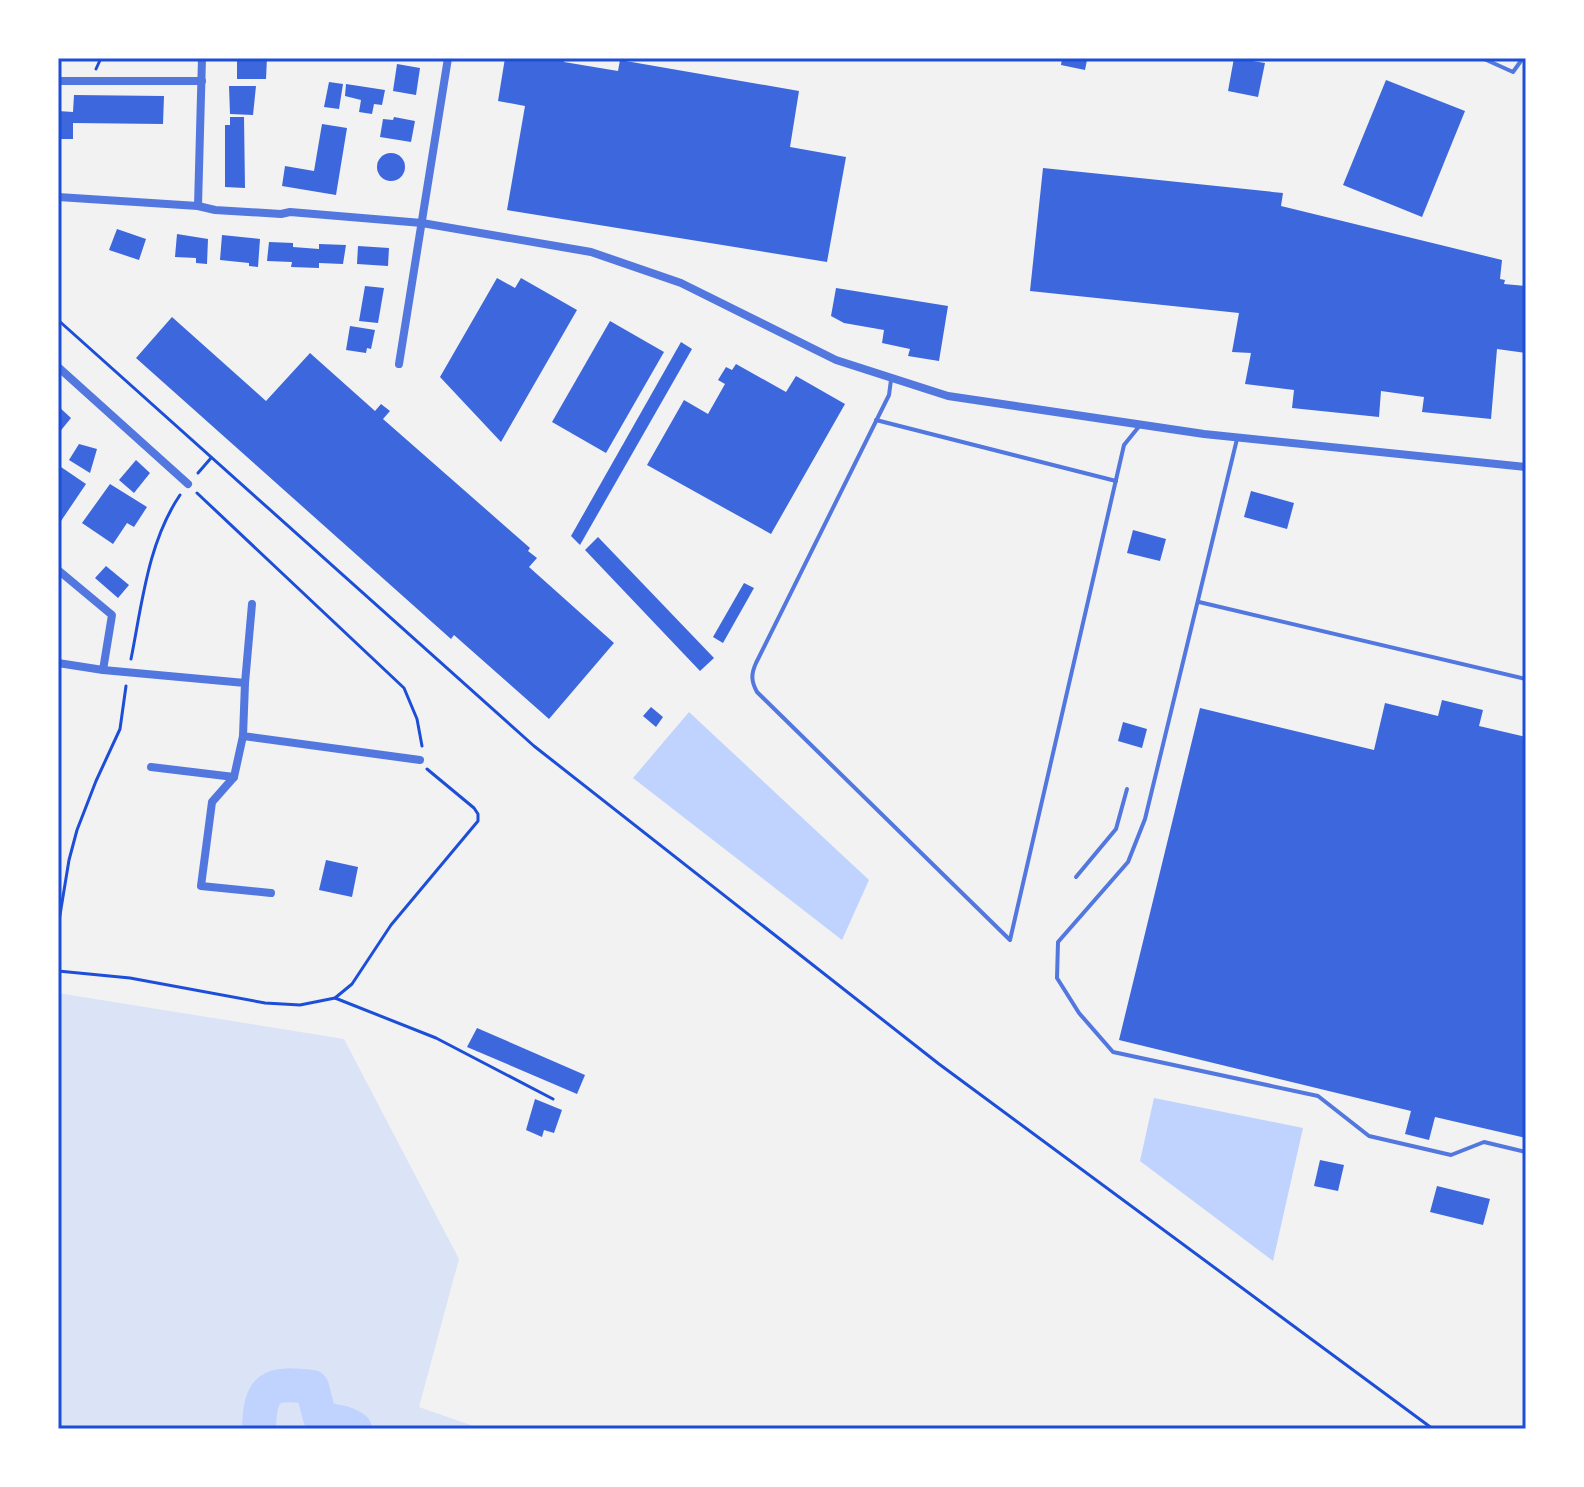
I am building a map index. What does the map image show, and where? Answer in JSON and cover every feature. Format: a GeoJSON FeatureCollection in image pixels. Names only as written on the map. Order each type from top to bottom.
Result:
{"type":"FeatureCollection","features":[{"type":"Feature","properties":{"kind":"street"},"geometry":{"type":"LineString","coordinates":[[198,206],[202,58]]}},
{"type":"Feature","properties":{"kind":"street"},"geometry":{"type":"LineString","coordinates":[[399,364],[448,58]]}},
{"type":"Feature","properties":{"kind":"street"},"geometry":{"type":"LineString","coordinates":[[58,81],[202,81]]}},
{"type":"Feature","properties":{"kind":"street"},"geometry":{"type":"LineString","coordinates":[[58,197],[422,223],[591,252],[681,283],[836,360],[948,396],[1238,437],[1526,467]]}},
{"type":"Feature","properties":{"kind":"street"},"geometry":{"type":"LineString","coordinates":[[58,367],[188,484]]}},
{"type":"Feature","properties":{"kind":"street"},"geometry":{"type":"LineString","coordinates":[[58,570],[112,615],[103,670]]}},
{"type":"Feature","properties":{"kind":"street"},"geometry":{"type":"LineString","coordinates":[[252,604],[243,736],[234,777],[212,802],[201,886],[271,893]]}},
{"type":"Feature","properties":{"kind":"street"},"geometry":{"type":"LineString","coordinates":[[58,663],[245,683]]}},
{"type":"Feature","properties":{"kind":"street"},"geometry":{"type":"LineString","coordinates":[[243,736],[422,758]]}},
{"type":"Feature","properties":{"kind":"street"},"geometry":{"type":"LineString","coordinates":[[151,767],[234,777]]}},
{"type":"Feature","properties":{"kind":"lane"},"geometry":{"type":"LineString","coordinates":[[1482,58],[1513,72],[1523,58]]}},
{"type":"Feature","properties":{"kind":"lane"},"geometry":{"type":"LineString","coordinates":[[891,377],[889,395],[756,663],[752,684],[1010,940],[1124,445],[1141,424]]}},
{"type":"Feature","properties":{"kind":"lane"},"geometry":{"type":"LineString","coordinates":[[876,420],[1116,481]]}},
{"type":"Feature","properties":{"kind":"lane"},"geometry":{"type":"LineString","coordinates":[[1238,437],[1145,819],[1128,862],[1058,942],[1057,978],[1079,1013],[1113,1052],[1318,1096],[1369,1136],[1451,1155],[1484,1142],[1526,1152]]}},
{"type":"Feature","properties":{"kind":"lane"},"geometry":{"type":"LineString","coordinates":[[1199,602],[1526,679]]}},
{"type":"Feature","properties":{"kind":"lane"},"geometry":{"type":"LineString","coordinates":[[1076,877],[1119,825],[1127,789]]}},
{"type":"Feature","properties":{"kind":"path"},"geometry":{"type":"LineString","coordinates":[[58,320],[534,746],[939,1064],[1433,1429]]}},
{"type":"Feature","properties":{"kind":"path"},"geometry":{"type":"LineString","coordinates":[[58,927],[77,830],[120,729],[154,552],[165,521],[188,484],[211,458]]}},
{"type":"Feature","properties":{"kind":"path"},"geometry":{"type":"LineString","coordinates":[[188,484],[404,688],[417,719],[422,758]]}},
{"type":"Feature","properties":{"kind":"path"},"geometry":{"type":"LineString","coordinates":[[58,971],[130,978],[265,1003],[300,1005],[335,998],[352,984],[391,925],[478,821],[474,808],[427,769]]}},
{"type":"Feature","properties":{"kind":"path"},"geometry":{"type":"LineString","coordinates":[[335,998],[436,1038],[553,1099]]}},
{"type":"Feature","properties":{"kind":"shaded area"},"geometry":{"type":"Polygon","coordinates":[[[58,993],[344,1039],[459,1259],[419,1407],[482,1429],[58,1429],[58,993]]]}},
{"type":"Feature","properties":{"kind":"water"},"geometry":{"type":"Polygon","coordinates":[[[689,712],[869,880],[842,940],[633,778],[689,712]]]}},
{"type":"Feature","properties":{"kind":"water"},"geometry":{"type":"Polygon","coordinates":[[[1154,1098],[1303,1128],[1273,1261],[1140,1161],[1154,1098]]]}},
{"type":"Feature","properties":{"kind":"building"},"geometry":{"type":"Polygon","coordinates":[[[237,58],[267,58],[266,79],[237,79],[237,58]]]}},
{"type":"Feature","properties":{"kind":"building"},"geometry":{"type":"Polygon","coordinates":[[[505,58],[559,61],[559,58],[565,58],[564,62],[618,71],[620,60],[799,91],[790,147],[846,157],[827,262],[507,210],[525,106],[498,101],[505,58]]]}},
{"type":"Feature","properties":{"kind":"building"},"geometry":{"type":"Polygon","coordinates":[[[1062,58],[1087,60],[1085,70],[1061,65],[1062,58]]]}},
{"type":"Feature","properties":{"kind":"building"},"geometry":{"type":"Polygon","coordinates":[[[1234,58],[1265,63],[1258,97],[1228,91],[1234,58]]]}},
{"type":"Feature","properties":{"kind":"building"},"geometry":{"type":"Polygon","coordinates":[[[397,64],[420,68],[416,95],[393,91],[397,64]]]}},
{"type":"Feature","properties":{"kind":"building"},"geometry":{"type":"Polygon","coordinates":[[[1386,80],[1465,111],[1422,217],[1343,185],[1386,80]]]}},
{"type":"Feature","properties":{"kind":"building"},"geometry":{"type":"Polygon","coordinates":[[[329,82],[343,84],[339,109],[324,107],[329,82]]]}},
{"type":"Feature","properties":{"kind":"building"},"geometry":{"type":"Polygon","coordinates":[[[346,84],[385,90],[382,105],[374,104],[372,114],[359,112],[361,100],[345,96],[346,84]]]}},
{"type":"Feature","properties":{"kind":"building"},"geometry":{"type":"Polygon","coordinates":[[[229,86],[256,86],[253,115],[230,114],[229,86]]]}},
{"type":"Feature","properties":{"kind":"building"},"geometry":{"type":"Polygon","coordinates":[[[74,95],[164,96],[163,124],[73,123],[73,139],[58,139],[58,111],[73,112],[74,95]]]}},
{"type":"Feature","properties":{"kind":"building"},"geometry":{"type":"Polygon","coordinates":[[[230,117],[244,117],[245,188],[225,187],[225,125],[230,125],[230,117]]]}},
{"type":"Feature","properties":{"kind":"building"},"geometry":{"type":"Polygon","coordinates":[[[394,117],[415,121],[411,142],[380,137],[383,119],[393,120],[394,117]]]}},
{"type":"Feature","properties":{"kind":"building"},"geometry":{"type":"Polygon","coordinates":[[[322,124],[347,128],[336,195],[282,186],[285,166],[314,171],[322,124]]]}},
{"type":"Feature","properties":{"kind":"building"},"geometry":{"type":"Polygon","coordinates":[[[391,153],[401,157],[405,167],[401,177],[391,181],[381,177],[377,167],[381,157],[391,153]]]}},
{"type":"Feature","properties":{"kind":"building"},"geometry":{"type":"Polygon","coordinates":[[[1043,168],[1283,193],[1281,206],[1502,260],[1500,279],[1505,280],[1504,284],[1526,286],[1526,353],[1497,349],[1491,419],[1422,412],[1424,397],[1381,391],[1379,417],[1292,408],[1294,390],[1245,384],[1251,353],[1232,352],[1239,313],[1030,291],[1043,168]]]}},
{"type":"Feature","properties":{"kind":"building"},"geometry":{"type":"Polygon","coordinates":[[[117,229],[146,239],[139,260],[109,250],[117,229]]]}},
{"type":"Feature","properties":{"kind":"building"},"geometry":{"type":"Polygon","coordinates":[[[177,234],[208,239],[207,264],[196,263],[196,258],[175,257],[177,234]]]}},
{"type":"Feature","properties":{"kind":"building"},"geometry":{"type":"Polygon","coordinates":[[[222,235],[260,239],[258,267],[220,260],[222,235]]]}},
{"type":"Feature","properties":{"kind":"building"},"geometry":{"type":"Polygon","coordinates":[[[269,242],[319,249],[319,244],[346,245],[343,264],[319,263],[319,268],[291,267],[292,262],[267,261],[269,242]]]}},
{"type":"Feature","properties":{"kind":"building"},"geometry":{"type":"Polygon","coordinates":[[[358,246],[389,248],[388,266],[357,264],[358,246]]]}},
{"type":"Feature","properties":{"kind":"building"},"geometry":{"type":"Polygon","coordinates":[[[497,278],[515,288],[521,278],[577,310],[501,442],[440,377],[497,278]]]}},
{"type":"Feature","properties":{"kind":"building"},"geometry":{"type":"Polygon","coordinates":[[[365,286],[384,288],[378,323],[359,321],[365,286]]]}},
{"type":"Feature","properties":{"kind":"building"},"geometry":{"type":"Polygon","coordinates":[[[836,288],[948,306],[939,361],[908,356],[910,349],[882,343],[884,330],[844,323],[831,316],[836,288]]]}},
{"type":"Feature","properties":{"kind":"building"},"geometry":{"type":"Polygon","coordinates":[[[172,317],[266,401],[310,353],[375,411],[381,404],[390,411],[383,419],[530,548],[528,551],[537,558],[529,567],[614,643],[549,719],[454,635],[451,639],[136,358],[172,317]]]}},
{"type":"Feature","properties":{"kind":"building"},"geometry":{"type":"Polygon","coordinates":[[[610,321],[664,352],[606,453],[552,422],[610,321]]]}},
{"type":"Feature","properties":{"kind":"building"},"geometry":{"type":"Polygon","coordinates":[[[350,326],[375,330],[371,349],[367,348],[366,353],[346,350],[350,326]]]}},
{"type":"Feature","properties":{"kind":"building"},"geometry":{"type":"Polygon","coordinates":[[[681,342],[692,349],[580,545],[571,536],[681,342]]]}},
{"type":"Feature","properties":{"kind":"building"},"geometry":{"type":"Polygon","coordinates":[[[736,364],[786,392],[796,376],[845,404],[771,534],[647,465],[684,400],[708,414],[725,384],[718,380],[726,367],[732,370],[736,364]]]}},
{"type":"Feature","properties":{"kind":"building"},"geometry":{"type":"Polygon","coordinates":[[[58,406],[71,418],[58,434],[58,406]]]}},
{"type":"Feature","properties":{"kind":"building"},"geometry":{"type":"Polygon","coordinates":[[[79,444],[97,449],[90,473],[69,460],[79,444]]]}},
{"type":"Feature","properties":{"kind":"building"},"geometry":{"type":"Polygon","coordinates":[[[136,460],[150,473],[134,493],[119,480],[136,460]]]}},
{"type":"Feature","properties":{"kind":"building"},"geometry":{"type":"Polygon","coordinates":[[[61,467],[86,484],[61,521],[58,520],[58,471],[61,467]]]}},
{"type":"Feature","properties":{"kind":"building"},"geometry":{"type":"Polygon","coordinates":[[[110,484],[147,507],[134,527],[127,523],[113,544],[82,523],[110,484]]]}},
{"type":"Feature","properties":{"kind":"building"},"geometry":{"type":"Polygon","coordinates":[[[1251,491],[1294,503],[1287,529],[1244,517],[1251,491]]]}},
{"type":"Feature","properties":{"kind":"building"},"geometry":{"type":"Polygon","coordinates":[[[1133,530],[1166,539],[1160,561],[1127,553],[1133,530]]]}},
{"type":"Feature","properties":{"kind":"building"},"geometry":{"type":"Polygon","coordinates":[[[598,537],[714,658],[700,671],[585,550],[598,537]]]}},
{"type":"Feature","properties":{"kind":"building"},"geometry":{"type":"Polygon","coordinates":[[[106,566],[129,585],[118,598],[95,578],[106,566]]]}},
{"type":"Feature","properties":{"kind":"building"},"geometry":{"type":"Polygon","coordinates":[[[744,583],[754,588],[723,643],[713,637],[744,583]]]}},
{"type":"Feature","properties":{"kind":"building"},"geometry":{"type":"Polygon","coordinates":[[[1442,700],[1483,710],[1479,726],[1526,737],[1526,1138],[1435,1117],[1429,1140],[1405,1134],[1411,1111],[1119,1040],[1200,708],[1374,750],[1385,703],[1438,716],[1442,700]]]}},
{"type":"Feature","properties":{"kind":"building"},"geometry":{"type":"Polygon","coordinates":[[[651,707],[663,717],[656,727],[643,716],[651,707]]]}},
{"type":"Feature","properties":{"kind":"building"},"geometry":{"type":"Polygon","coordinates":[[[1123,722],[1147,729],[1142,748],[1118,741],[1123,722]]]}},
{"type":"Feature","properties":{"kind":"building"},"geometry":{"type":"Polygon","coordinates":[[[326,860],[358,867],[352,897],[319,890],[326,860]]]}},
{"type":"Feature","properties":{"kind":"building"},"geometry":{"type":"Polygon","coordinates":[[[477,1028],[585,1075],[577,1094],[467,1047],[477,1028]]]}},
{"type":"Feature","properties":{"kind":"building"},"geometry":{"type":"Polygon","coordinates":[[[535,1099],[562,1110],[554,1133],[544,1130],[542,1137],[526,1130],[535,1099]]]}},
{"type":"Feature","properties":{"kind":"building"},"geometry":{"type":"Polygon","coordinates":[[[1320,1160],[1344,1165],[1338,1191],[1314,1186],[1320,1160]]]}},
{"type":"Feature","properties":{"kind":"building"},"geometry":{"type":"Polygon","coordinates":[[[1437,1186],[1490,1199],[1483,1225],[1430,1212],[1437,1186]]]}},
{"type":"Feature","properties":{"kind":"waterway"},"geometry":{"type":"LineString","coordinates":[[259,1429],[265,1395],[286,1385],[312,1387],[320,1418],[355,1429]]}}]}
